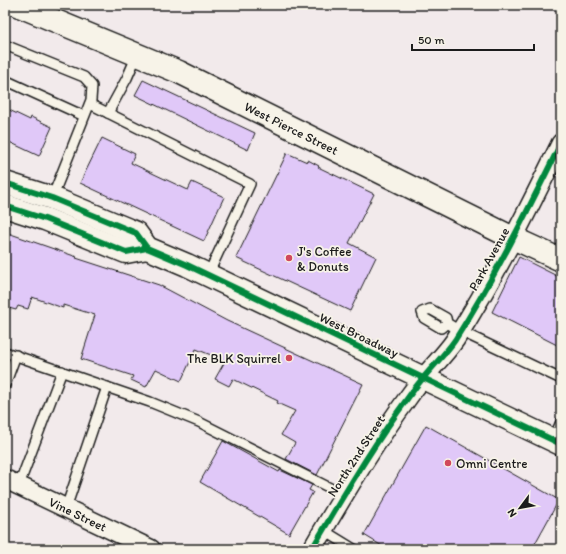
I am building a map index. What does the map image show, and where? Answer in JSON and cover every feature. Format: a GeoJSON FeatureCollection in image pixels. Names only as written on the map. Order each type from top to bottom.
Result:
{"type":"FeatureCollection","features":[{"type":"Feature","properties":{"kind":"main road","name":"West Pierce Street"},"geometry":{"type":"LineString","coordinates":[[18,5],[179,72],[513,238],[561,260]]}},
{"type":"Feature","properties":{"kind":"main road","name":"West Broadway"},"geometry":{"type":"LineString","coordinates":[[5,183],[52,198],[136,233],[147,248],[208,275],[423,378],[558,436]]}},
{"type":"Feature","properties":{"kind":"main road"},"geometry":{"type":"LineString","coordinates":[[5,206],[45,219],[126,252],[147,248]]}},
{"type":"Feature","properties":{"kind":"street","name":"Park Avenue"},"geometry":{"type":"LineString","coordinates":[[423,378],[441,357],[454,327],[483,294],[561,143]]}},
{"type":"Feature","properties":{"kind":"street","name":"North 2nd Street"},"geometry":{"type":"LineString","coordinates":[[312,549],[344,495],[397,414],[423,378]]}},
{"type":"Feature","properties":{"kind":"street","name":"Vine Street"},"geometry":{"type":"LineString","coordinates":[[12,482],[151,549]]}},
{"type":"Feature","properties":{"kind":"lane"},"geometry":{"type":"LineString","coordinates":[[5,44],[84,77],[92,86],[90,104],[52,198]]}},
{"type":"Feature","properties":{"kind":"lane"},"geometry":{"type":"LineString","coordinates":[[108,113],[127,78],[137,55]]}},
{"type":"Feature","properties":{"kind":"lane"},"geometry":{"type":"LineString","coordinates":[[5,80],[84,116]]}},
{"type":"Feature","properties":{"kind":"lane"},"geometry":{"type":"LineString","coordinates":[[90,104],[250,184],[208,275]]}},
{"type":"Feature","properties":{"kind":"lane"},"geometry":{"type":"LineString","coordinates":[[454,327],[561,379]]}},
{"type":"Feature","properties":{"kind":"lane"},"geometry":{"type":"LineString","coordinates":[[5,352],[150,402],[199,422],[344,495]]}},
{"type":"Feature","properties":{"kind":"lane"},"geometry":{"type":"LineString","coordinates":[[5,384],[16,355]]}},
{"type":"Feature","properties":{"kind":"lane"},"geometry":{"type":"LineString","coordinates":[[12,482],[62,371]]}},
{"type":"Feature","properties":{"kind":"lane"},"geometry":{"type":"LineString","coordinates":[[66,508],[107,387]]}},
{"type":"Feature","properties":{"kind":"lane"},"geometry":{"type":"LineString","coordinates":[[323,530],[354,549]]}},
{"type":"Feature","properties":{"kind":"building"},"geometry":{"type":"Polygon","coordinates":[[[143,80],[255,133],[248,150],[135,95],[143,80]]]}},
{"type":"Feature","properties":{"kind":"building"},"geometry":{"type":"Polygon","coordinates":[[[5,108],[30,120],[31,117],[52,127],[39,156],[5,140],[5,108]]]}},
{"type":"Feature","properties":{"kind":"building"},"geometry":{"type":"Polygon","coordinates":[[[102,138],[135,154],[131,163],[188,190],[192,182],[224,197],[204,241],[80,183],[102,138]]]}},
{"type":"Feature","properties":{"kind":"building"},"geometry":{"type":"Polygon","coordinates":[[[287,153],[307,162],[308,160],[319,166],[318,167],[374,194],[349,243],[376,257],[350,311],[236,258],[287,153]]]}},
{"type":"Feature","properties":{"kind":"building"},"geometry":{"type":"Polygon","coordinates":[[[5,232],[77,257],[76,258],[159,285],[227,321],[363,384],[317,475],[286,459],[295,443],[281,435],[295,411],[233,379],[229,386],[215,379],[224,363],[211,355],[196,349],[181,381],[156,369],[146,387],[131,380],[133,376],[81,359],[95,315],[63,305],[63,308],[32,297],[28,309],[18,306],[16,310],[5,307],[5,232]]]}},
{"type":"Feature","properties":{"kind":"building"},"geometry":{"type":"Polygon","coordinates":[[[519,257],[561,278],[561,347],[492,312],[519,257]]]}},
{"type":"Feature","properties":{"kind":"building","name":"Omni Centre"},"geometry":{"type":"Polygon","coordinates":[[[426,425],[559,500],[532,549],[387,549],[364,535],[426,425]]]}},
{"type":"Feature","properties":{"kind":"building"},"geometry":{"type":"Polygon","coordinates":[[[223,441],[279,472],[280,470],[312,485],[309,490],[313,492],[289,534],[200,482],[223,441]]]}},
{"type":"Feature","properties":{"kind":"cycle path"},"geometry":{"type":"LineString","coordinates":[[312,549],[353,480],[386,430],[417,386],[455,340],[470,316],[511,243],[561,143]]}},
{"type":"Feature","properties":{"kind":"cycle path"},"geometry":{"type":"LineString","coordinates":[[5,183],[52,198],[136,233],[147,248],[187,265],[561,444]]}},
{"type":"Feature","properties":{"kind":"cycle path"},"geometry":{"type":"LineString","coordinates":[[5,206],[45,219],[126,252],[147,248]]}},
{"type":"Feature","properties":{"kind":"place","name":"J's Coffee & Donuts"},"geometry":{"type":"Point","coordinates":[289,258]}},
{"type":"Feature","properties":{"kind":"place","name":"The BLK Squirrel"},"geometry":{"type":"Point","coordinates":[289,358]}},
{"type":"Feature","properties":{"kind":"place","name":"Omni Centre"},"geometry":{"type":"Point","coordinates":[448,463]}}]}
